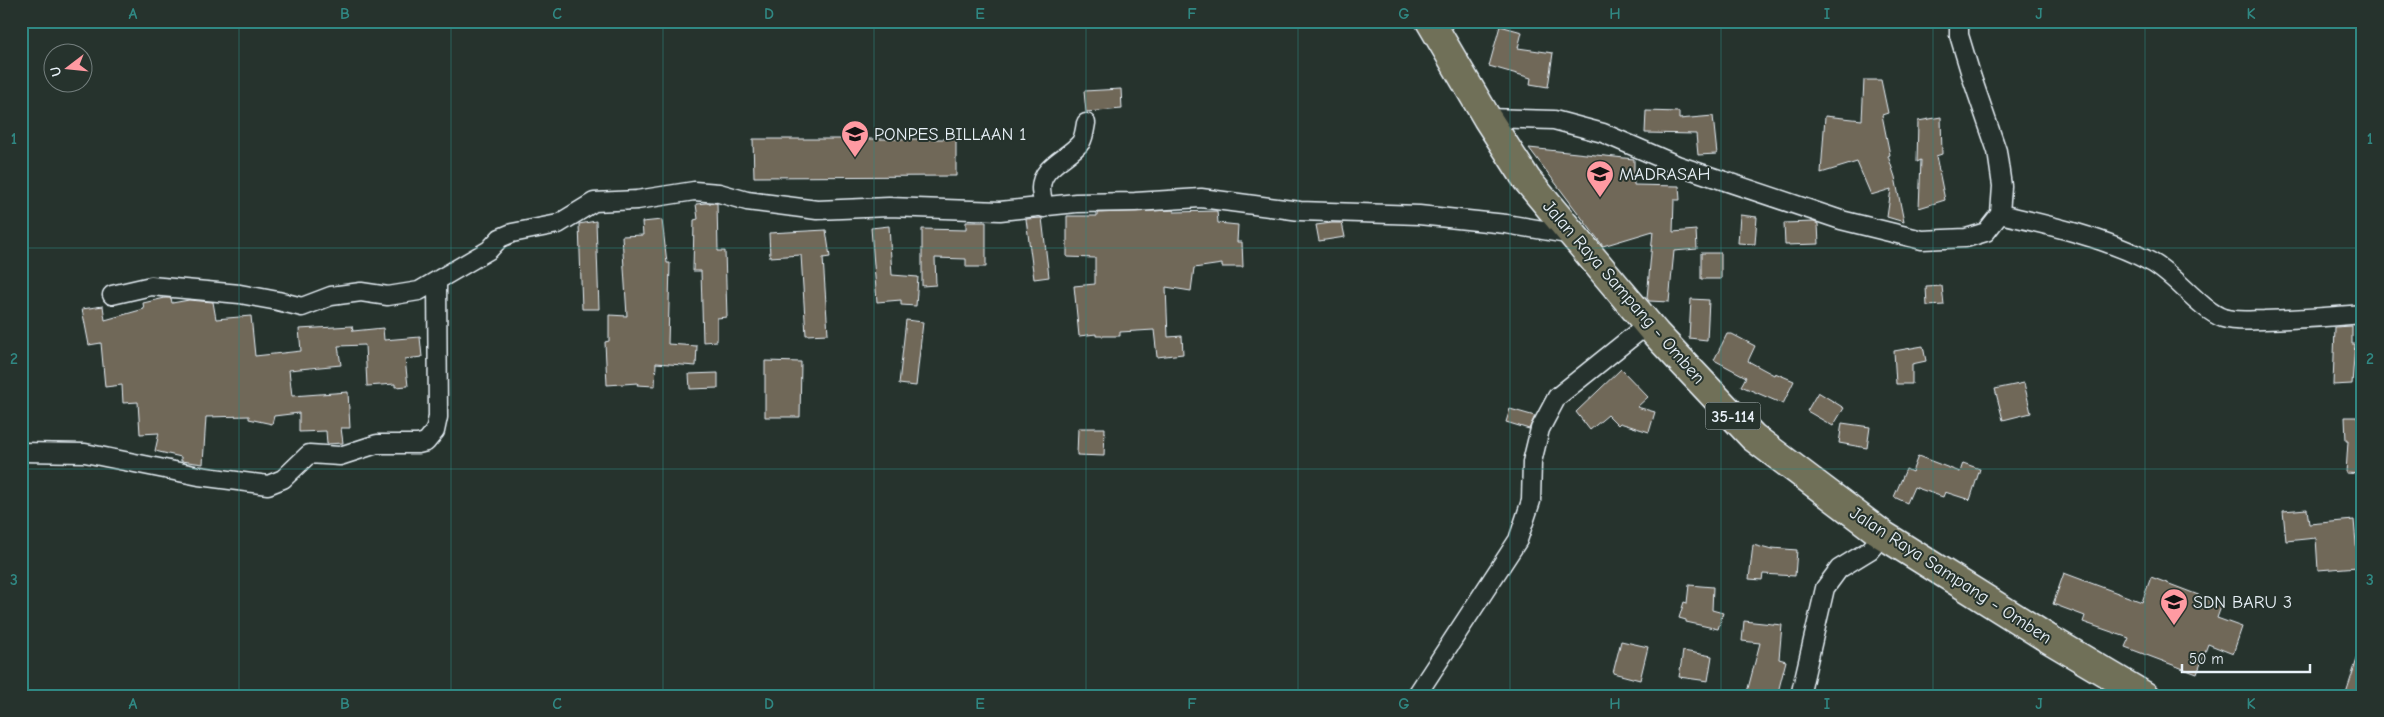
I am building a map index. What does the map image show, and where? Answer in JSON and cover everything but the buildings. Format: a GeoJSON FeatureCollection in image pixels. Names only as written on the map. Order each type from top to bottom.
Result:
{"type":"FeatureCollection","features":[{"type":"Feature","properties":{"kind":"main road","name":"Jalan Raya Sampang - Omben"},"geometry":{"type":"LineString","coordinates":[[1430,21],[1487,118],[1527,180],[1648,324],[1753,436],[1883,535],[2049,639],[2145,696]]}},
{"type":"Feature","properties":{"kind":"street"},"geometry":{"type":"LineString","coordinates":[[1487,118],[1554,120],[1603,133],[1677,165],[1840,220],[1922,240],[1966,238],[1986,232],[2000,214],[2002,186],[1997,151],[1959,35],[1959,21]]}},
{"type":"Feature","properties":{"kind":"street"},"geometry":{"type":"LineString","coordinates":[[1044,208],[1041,188],[1043,179],[1053,166],[1074,150],[1082,140],[1086,123]]}},
{"type":"Feature","properties":{"kind":"street"},"geometry":{"type":"LineString","coordinates":[[112,296],[151,286],[240,294],[302,307],[331,296],[361,292],[388,296],[419,291],[489,250],[500,238],[512,233],[558,224],[594,202],[637,200],[694,190],[719,193],[747,201],[816,210],[889,207],[1000,211],[1044,208],[1076,203],[1201,198],[1300,211],[1419,215],[1506,224],[1573,235]]}},
{"type":"Feature","properties":{"kind":"street"},"geometry":{"type":"LineString","coordinates":[[2000,214],[2053,226],[2129,252],[2152,262],[2178,280],[2204,306],[2223,318],[2250,320],[2363,314]]}},
{"type":"Feature","properties":{"kind":"street"},"geometry":{"type":"LineString","coordinates":[[21,452],[85,453],[199,476],[268,485],[283,479],[309,454],[340,456],[376,444],[418,444],[426,442],[435,431],[438,417],[437,281]]}},
{"type":"Feature","properties":{"kind":"street"},"geometry":{"type":"LineString","coordinates":[[1416,696],[1518,540],[1530,501],[1532,462],[1540,428],[1557,397],[1648,324]]}},
{"type":"Feature","properties":{"kind":"street"},"geometry":{"type":"LineString","coordinates":[[1800,696],[1825,588],[1839,569],[1870,550],[1883,535]]}},
{"type":"Feature","properties":{"kind":"place","name":"PONPES BILLAAN 1"},"geometry":{"type":"Point","coordinates":[855,158]}},
{"type":"Feature","properties":{"kind":"place","name":"MADRASAH"},"geometry":{"type":"Point","coordinates":[1600,198]}},
{"type":"Feature","properties":{"kind":"place","name":"SDN BARU 3"},"geometry":{"type":"Point","coordinates":[2174,626]}}]}
